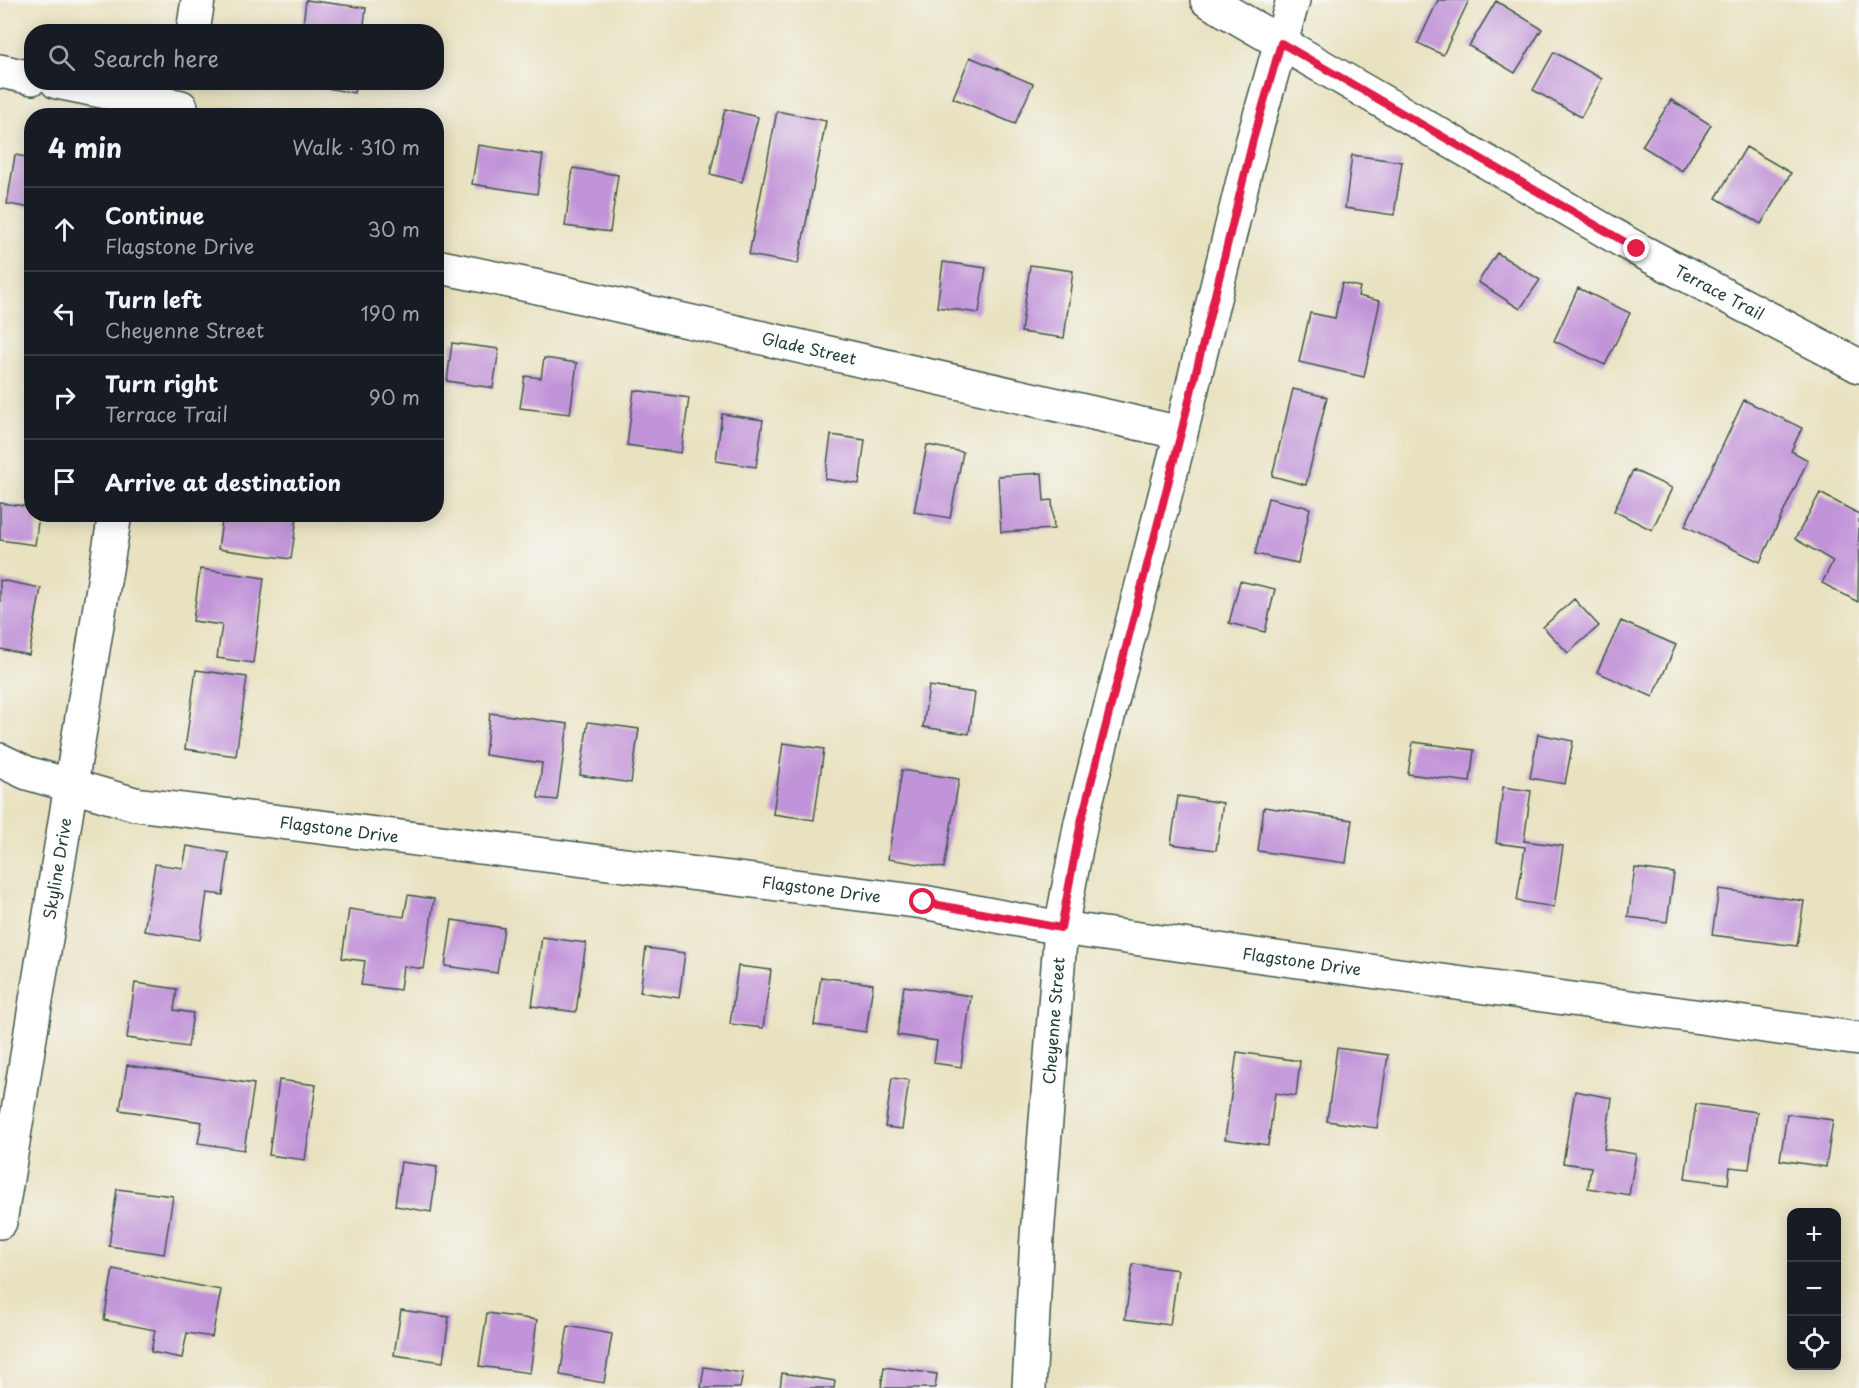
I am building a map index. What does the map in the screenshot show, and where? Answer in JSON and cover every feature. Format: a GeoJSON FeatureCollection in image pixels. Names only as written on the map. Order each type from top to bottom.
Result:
{"type":"FeatureCollection","features":[{"type":"Feature","properties":{"kind":"street"},"geometry":{"type":"LineString","coordinates":[[194,24],[198,0]]}},
{"type":"Feature","properties":{"kind":"street","name":"Terrace Trail"},"geometry":{"type":"LineString","coordinates":[[1207,0],[1637,249],[1859,366]]}},
{"type":"Feature","properties":{"kind":"street","name":"Cheyenne Street"},"geometry":{"type":"LineString","coordinates":[[1029,1388],[1037,1236],[1061,928],[1081,822],[1181,433],[1253,140],[1293,0]]}},
{"type":"Feature","properties":{"kind":"street"},"geometry":{"type":"LineString","coordinates":[[0,71],[24,76]]}},
{"type":"Feature","properties":{"kind":"street"},"geometry":{"type":"LineString","coordinates":[[107,90],[182,102]]}},
{"type":"Feature","properties":{"kind":"street","name":"Glade Street"},"geometry":{"type":"LineString","coordinates":[[444,268],[1181,433]]}},
{"type":"Feature","properties":{"kind":"street","name":"Skyline Drive"},"geometry":{"type":"LineString","coordinates":[[0,1222],[115,522]]}},
{"type":"Feature","properties":{"kind":"street","name":"Flagstone Drive"},"geometry":{"type":"LineString","coordinates":[[0,760],[27,773],[135,804],[923,902],[1061,928],[1859,1039]]}},
{"type":"Feature","properties":{"kind":"building"},"geometry":{"type":"Polygon","coordinates":[[[306,0],[366,8],[364,24],[303,24],[306,0]]]}},
{"type":"Feature","properties":{"kind":"building"},"geometry":{"type":"Polygon","coordinates":[[[1438,0],[1469,0],[1443,55],[1418,43],[1438,0]]]}},
{"type":"Feature","properties":{"kind":"building"},"geometry":{"type":"Polygon","coordinates":[[[1496,1],[1542,29],[1515,73],[1469,46],[1496,1]]]}},
{"type":"Feature","properties":{"kind":"building"},"geometry":{"type":"Polygon","coordinates":[[[1554,52],[1602,79],[1581,117],[1533,90],[1554,52]]]}},
{"type":"Feature","properties":{"kind":"building"},"geometry":{"type":"Polygon","coordinates":[[[970,57],[1033,84],[1015,124],[953,98],[970,57]]]}},
{"type":"Feature","properties":{"kind":"building"},"geometry":{"type":"Polygon","coordinates":[[[337,90],[355,90],[354,93],[337,90]]]}},
{"type":"Feature","properties":{"kind":"building"},"geometry":{"type":"Polygon","coordinates":[[[1671,100],[1711,125],[1682,171],[1642,146],[1671,100]]]}},
{"type":"Feature","properties":{"kind":"building"},"geometry":{"type":"Polygon","coordinates":[[[725,109],[758,117],[742,182],[710,174],[725,109]]]}},
{"type":"Feature","properties":{"kind":"building"},"geometry":{"type":"Polygon","coordinates":[[[777,111],[826,121],[798,264],[749,255],[777,111]]]}},
{"type":"Feature","properties":{"kind":"building"},"geometry":{"type":"Polygon","coordinates":[[[478,145],[543,155],[537,194],[472,184],[478,145]]]}},
{"type":"Feature","properties":{"kind":"building"},"geometry":{"type":"Polygon","coordinates":[[[1746,147],[1791,173],[1761,224],[1716,198],[1746,147]]]}},
{"type":"Feature","properties":{"kind":"building"},"geometry":{"type":"Polygon","coordinates":[[[15,155],[24,157],[24,207],[7,204],[15,155]]]}},
{"type":"Feature","properties":{"kind":"building"},"geometry":{"type":"Polygon","coordinates":[[[1352,155],[1402,162],[1394,215],[1345,208],[1352,155]]]}},
{"type":"Feature","properties":{"kind":"building"},"geometry":{"type":"Polygon","coordinates":[[[573,168],[618,175],[610,232],[565,226],[573,168]]]}},
{"type":"Feature","properties":{"kind":"building"},"geometry":{"type":"Polygon","coordinates":[[[1497,253],[1540,280],[1520,309],[1478,282],[1497,253]]]}},
{"type":"Feature","properties":{"kind":"building"},"geometry":{"type":"Polygon","coordinates":[[[943,262],[986,268],[979,313],[937,307],[943,262]]]}},
{"type":"Feature","properties":{"kind":"building"},"geometry":{"type":"Polygon","coordinates":[[[1030,265],[1073,271],[1064,338],[1021,332],[1030,265]]]}},
{"type":"Feature","properties":{"kind":"building"},"geometry":{"type":"Polygon","coordinates":[[[1342,283],[1360,287],[1358,296],[1380,301],[1364,377],[1299,362],[1310,313],[1335,318],[1342,283]]]}},
{"type":"Feature","properties":{"kind":"building"},"geometry":{"type":"Polygon","coordinates":[[[1578,288],[1630,313],[1605,365],[1554,341],[1578,288]]]}},
{"type":"Feature","properties":{"kind":"building"},"geometry":{"type":"Polygon","coordinates":[[[452,343],[499,349],[493,388],[447,381],[452,343]]]}},
{"type":"Feature","properties":{"kind":"building"},"geometry":{"type":"Polygon","coordinates":[[[544,358],[577,363],[570,414],[520,408],[525,376],[541,378],[544,358]]]}},
{"type":"Feature","properties":{"kind":"building"},"geometry":{"type":"Polygon","coordinates":[[[1293,389],[1327,397],[1306,485],[1272,476],[1293,389]]]}},
{"type":"Feature","properties":{"kind":"building"},"geometry":{"type":"Polygon","coordinates":[[[634,390],[689,398],[681,453],[627,445],[634,390]]]}},
{"type":"Feature","properties":{"kind":"building"},"geometry":{"type":"Polygon","coordinates":[[[1744,400],[1802,428],[1791,451],[1808,460],[1760,562],[1685,526],[1744,400]]]}},
{"type":"Feature","properties":{"kind":"building"},"geometry":{"type":"Polygon","coordinates":[[[722,414],[763,420],[756,467],[716,461],[722,414]]]}},
{"type":"Feature","properties":{"kind":"building"},"geometry":{"type":"Polygon","coordinates":[[[831,435],[865,440],[859,484],[825,479],[831,435]]]}},
{"type":"Feature","properties":{"kind":"building"},"geometry":{"type":"Polygon","coordinates":[[[927,445],[963,452],[950,518],[914,512],[927,445]]]}},
{"type":"Feature","properties":{"kind":"building"},"geometry":{"type":"Polygon","coordinates":[[[1633,470],[1672,488],[1652,530],[1614,511],[1633,470]]]}},
{"type":"Feature","properties":{"kind":"building"},"geometry":{"type":"Polygon","coordinates":[[[1042,473],[1044,501],[1052,500],[1054,529],[1001,532],[998,476],[1042,473]]]}},
{"type":"Feature","properties":{"kind":"building"},"geometry":{"type":"Polygon","coordinates":[[[1820,493],[1859,514],[1858,602],[1822,583],[1833,561],[1795,539],[1820,493]]]}},
{"type":"Feature","properties":{"kind":"building"},"geometry":{"type":"Polygon","coordinates":[[[1268,498],[1310,508],[1298,563],[1255,554],[1268,498]]]}},
{"type":"Feature","properties":{"kind":"building"},"geometry":{"type":"Polygon","coordinates":[[[0,503],[24,506],[24,522],[38,522],[35,545],[0,540],[0,503]]]}},
{"type":"Feature","properties":{"kind":"building"},"geometry":{"type":"Polygon","coordinates":[[[222,522],[296,522],[291,559],[218,549],[222,522]]]}},
{"type":"Feature","properties":{"kind":"building"},"geometry":{"type":"Polygon","coordinates":[[[200,569],[264,578],[253,663],[217,658],[222,625],[193,621],[200,569]]]}},
{"type":"Feature","properties":{"kind":"building"},"geometry":{"type":"Polygon","coordinates":[[[0,580],[41,588],[29,655],[0,649],[0,580]]]}},
{"type":"Feature","properties":{"kind":"building"},"geometry":{"type":"Polygon","coordinates":[[[1240,581],[1275,589],[1265,632],[1229,623],[1240,581]]]}},
{"type":"Feature","properties":{"kind":"building"},"geometry":{"type":"Polygon","coordinates":[[[1574,599],[1599,626],[1568,653],[1543,627],[1574,599]]]}},
{"type":"Feature","properties":{"kind":"building"},"geometry":{"type":"Polygon","coordinates":[[[1621,621],[1676,645],[1653,697],[1597,672],[1621,621]]]}},
{"type":"Feature","properties":{"kind":"building"},"geometry":{"type":"Polygon","coordinates":[[[196,670],[247,677],[236,756],[185,749],[196,670]]]}},
{"type":"Feature","properties":{"kind":"building"},"geometry":{"type":"Polygon","coordinates":[[[929,686],[975,693],[969,734],[923,727],[929,686]]]}},
{"type":"Feature","properties":{"kind":"building"},"geometry":{"type":"Polygon","coordinates":[[[490,713],[568,724],[557,800],[538,798],[542,763],[485,755],[490,713]]]}},
{"type":"Feature","properties":{"kind":"building"},"geometry":{"type":"Polygon","coordinates":[[[588,722],[639,729],[631,783],[580,775],[588,722]]]}},
{"type":"Feature","properties":{"kind":"building"},"geometry":{"type":"Polygon","coordinates":[[[1538,734],[1573,741],[1565,784],[1530,778],[1538,734]]]}},
{"type":"Feature","properties":{"kind":"building"},"geometry":{"type":"Polygon","coordinates":[[[1413,742],[1474,750],[1470,782],[1408,774],[1413,742]]]}},
{"type":"Feature","properties":{"kind":"building"},"geometry":{"type":"Polygon","coordinates":[[[783,743],[824,749],[814,820],[773,814],[783,743]]]}},
{"type":"Feature","properties":{"kind":"building"},"geometry":{"type":"Polygon","coordinates":[[[902,770],[959,779],[944,868],[888,859],[902,770]]]}},
{"type":"Feature","properties":{"kind":"building"},"geometry":{"type":"Polygon","coordinates":[[[1503,787],[1531,791],[1524,841],[1563,846],[1554,907],[1517,901],[1525,847],[1496,843],[1503,787]]]}},
{"type":"Feature","properties":{"kind":"building"},"geometry":{"type":"Polygon","coordinates":[[[1178,796],[1223,803],[1216,850],[1171,844],[1178,796]]]}},
{"type":"Feature","properties":{"kind":"building"},"geometry":{"type":"Polygon","coordinates":[[[1264,807],[1352,820],[1346,863],[1258,851],[1264,807]]]}},
{"type":"Feature","properties":{"kind":"building"},"geometry":{"type":"Polygon","coordinates":[[[187,846],[229,853],[223,895],[207,893],[200,940],[144,931],[155,864],[183,868],[187,846]]]}},
{"type":"Feature","properties":{"kind":"building"},"geometry":{"type":"Polygon","coordinates":[[[1635,868],[1674,873],[1667,922],[1628,917],[1635,868]]]}},
{"type":"Feature","properties":{"kind":"building"},"geometry":{"type":"Polygon","coordinates":[[[1719,889],[1804,901],[1797,946],[1712,935],[1719,889]]]}},
{"type":"Feature","properties":{"kind":"building"},"geometry":{"type":"Polygon","coordinates":[[[408,895],[434,899],[424,969],[403,966],[400,990],[361,985],[365,961],[342,958],[349,909],[404,917],[408,895]]]}},
{"type":"Feature","properties":{"kind":"building"},"geometry":{"type":"Polygon","coordinates":[[[452,920],[504,928],[497,973],[445,966],[452,920]]]}},
{"type":"Feature","properties":{"kind":"building"},"geometry":{"type":"Polygon","coordinates":[[[542,937],[586,943],[576,1012],[532,1006],[542,937]]]}},
{"type":"Feature","properties":{"kind":"building"},"geometry":{"type":"Polygon","coordinates":[[[646,948],[685,953],[679,998],[640,992],[646,948]]]}},
{"type":"Feature","properties":{"kind":"building"},"geometry":{"type":"Polygon","coordinates":[[[738,966],[771,970],[763,1028],[730,1024],[738,966]]]}},
{"type":"Feature","properties":{"kind":"building"},"geometry":{"type":"Polygon","coordinates":[[[821,977],[873,984],[866,1032],[814,1025],[821,977]]]}},
{"type":"Feature","properties":{"kind":"building"},"geometry":{"type":"Polygon","coordinates":[[[135,983],[177,989],[174,1010],[193,1013],[188,1047],[127,1038],[135,983]]]}},
{"type":"Feature","properties":{"kind":"building"},"geometry":{"type":"Polygon","coordinates":[[[904,986],[971,996],[961,1067],[934,1063],[937,1041],[897,1035],[904,986]]]}},
{"type":"Feature","properties":{"kind":"building"},"geometry":{"type":"Polygon","coordinates":[[[1337,1048],[1388,1055],[1377,1128],[1327,1121],[1337,1048]]]}},
{"type":"Feature","properties":{"kind":"building"},"geometry":{"type":"Polygon","coordinates":[[[1237,1052],[1300,1061],[1296,1096],[1275,1093],[1268,1145],[1225,1139],[1237,1052]]]}},
{"type":"Feature","properties":{"kind":"building"},"geometry":{"type":"Polygon","coordinates":[[[127,1065],[254,1084],[244,1150],[198,1143],[202,1122],[120,1110],[127,1065]]]}},
{"type":"Feature","properties":{"kind":"building"},"geometry":{"type":"Polygon","coordinates":[[[892,1078],[909,1080],[902,1129],[885,1127],[892,1078]]]}},
{"type":"Feature","properties":{"kind":"building"},"geometry":{"type":"Polygon","coordinates":[[[279,1080],[316,1085],[305,1160],[269,1155],[279,1080]]]}},
{"type":"Feature","properties":{"kind":"building"},"geometry":{"type":"Polygon","coordinates":[[[1575,1091],[1612,1098],[1604,1149],[1636,1154],[1629,1195],[1588,1188],[1591,1167],[1563,1163],[1575,1091]]]}},
{"type":"Feature","properties":{"kind":"building"},"geometry":{"type":"Polygon","coordinates":[[[1696,1104],[1757,1112],[1749,1169],[1730,1167],[1728,1184],[1685,1178],[1696,1104]]]}},
{"type":"Feature","properties":{"kind":"building"},"geometry":{"type":"Polygon","coordinates":[[[1787,1114],[1833,1120],[1826,1167],[1780,1160],[1787,1114]]]}},
{"type":"Feature","properties":{"kind":"building"},"geometry":{"type":"Polygon","coordinates":[[[401,1162],[437,1167],[431,1212],[395,1206],[401,1162]]]}},
{"type":"Feature","properties":{"kind":"building"},"geometry":{"type":"Polygon","coordinates":[[[117,1189],[173,1196],[164,1254],[109,1246],[117,1189]]]}},
{"type":"Feature","properties":{"kind":"building"},"geometry":{"type":"Polygon","coordinates":[[[1133,1264],[1178,1270],[1170,1325],[1125,1319],[1133,1264]]]}},
{"type":"Feature","properties":{"kind":"building"},"geometry":{"type":"Polygon","coordinates":[[[113,1269],[221,1290],[212,1337],[187,1333],[182,1358],[151,1352],[155,1330],[104,1320],[113,1269]]]}},
{"type":"Feature","properties":{"kind":"building"},"geometry":{"type":"Polygon","coordinates":[[[401,1310],[449,1317],[443,1362],[394,1355],[401,1310]]]}},
{"type":"Feature","properties":{"kind":"building"},"geometry":{"type":"Polygon","coordinates":[[[487,1313],[537,1320],[530,1373],[479,1366],[487,1313]]]}},
{"type":"Feature","properties":{"kind":"building"},"geometry":{"type":"Polygon","coordinates":[[[568,1326],[612,1334],[604,1383],[560,1375],[568,1326]]]}},
{"type":"Feature","properties":{"kind":"building"},"geometry":{"type":"Polygon","coordinates":[[[704,1367],[743,1373],[740,1388],[701,1388],[704,1367]]]}},
{"type":"Feature","properties":{"kind":"building"},"geometry":{"type":"Polygon","coordinates":[[[884,1367],[937,1374],[935,1388],[881,1388],[884,1367]]]}},
{"type":"Feature","properties":{"kind":"building"},"geometry":{"type":"Polygon","coordinates":[[[782,1373],[835,1381],[834,1388],[780,1388],[782,1373]]]}},
{"type":"Feature","properties":{"kind":"route"},"geometry":{"type":"LineString","coordinates":[[923,902],[1061,928],[1081,822],[1181,433],[1253,140],[1281,43],[1637,249]]}}]}
